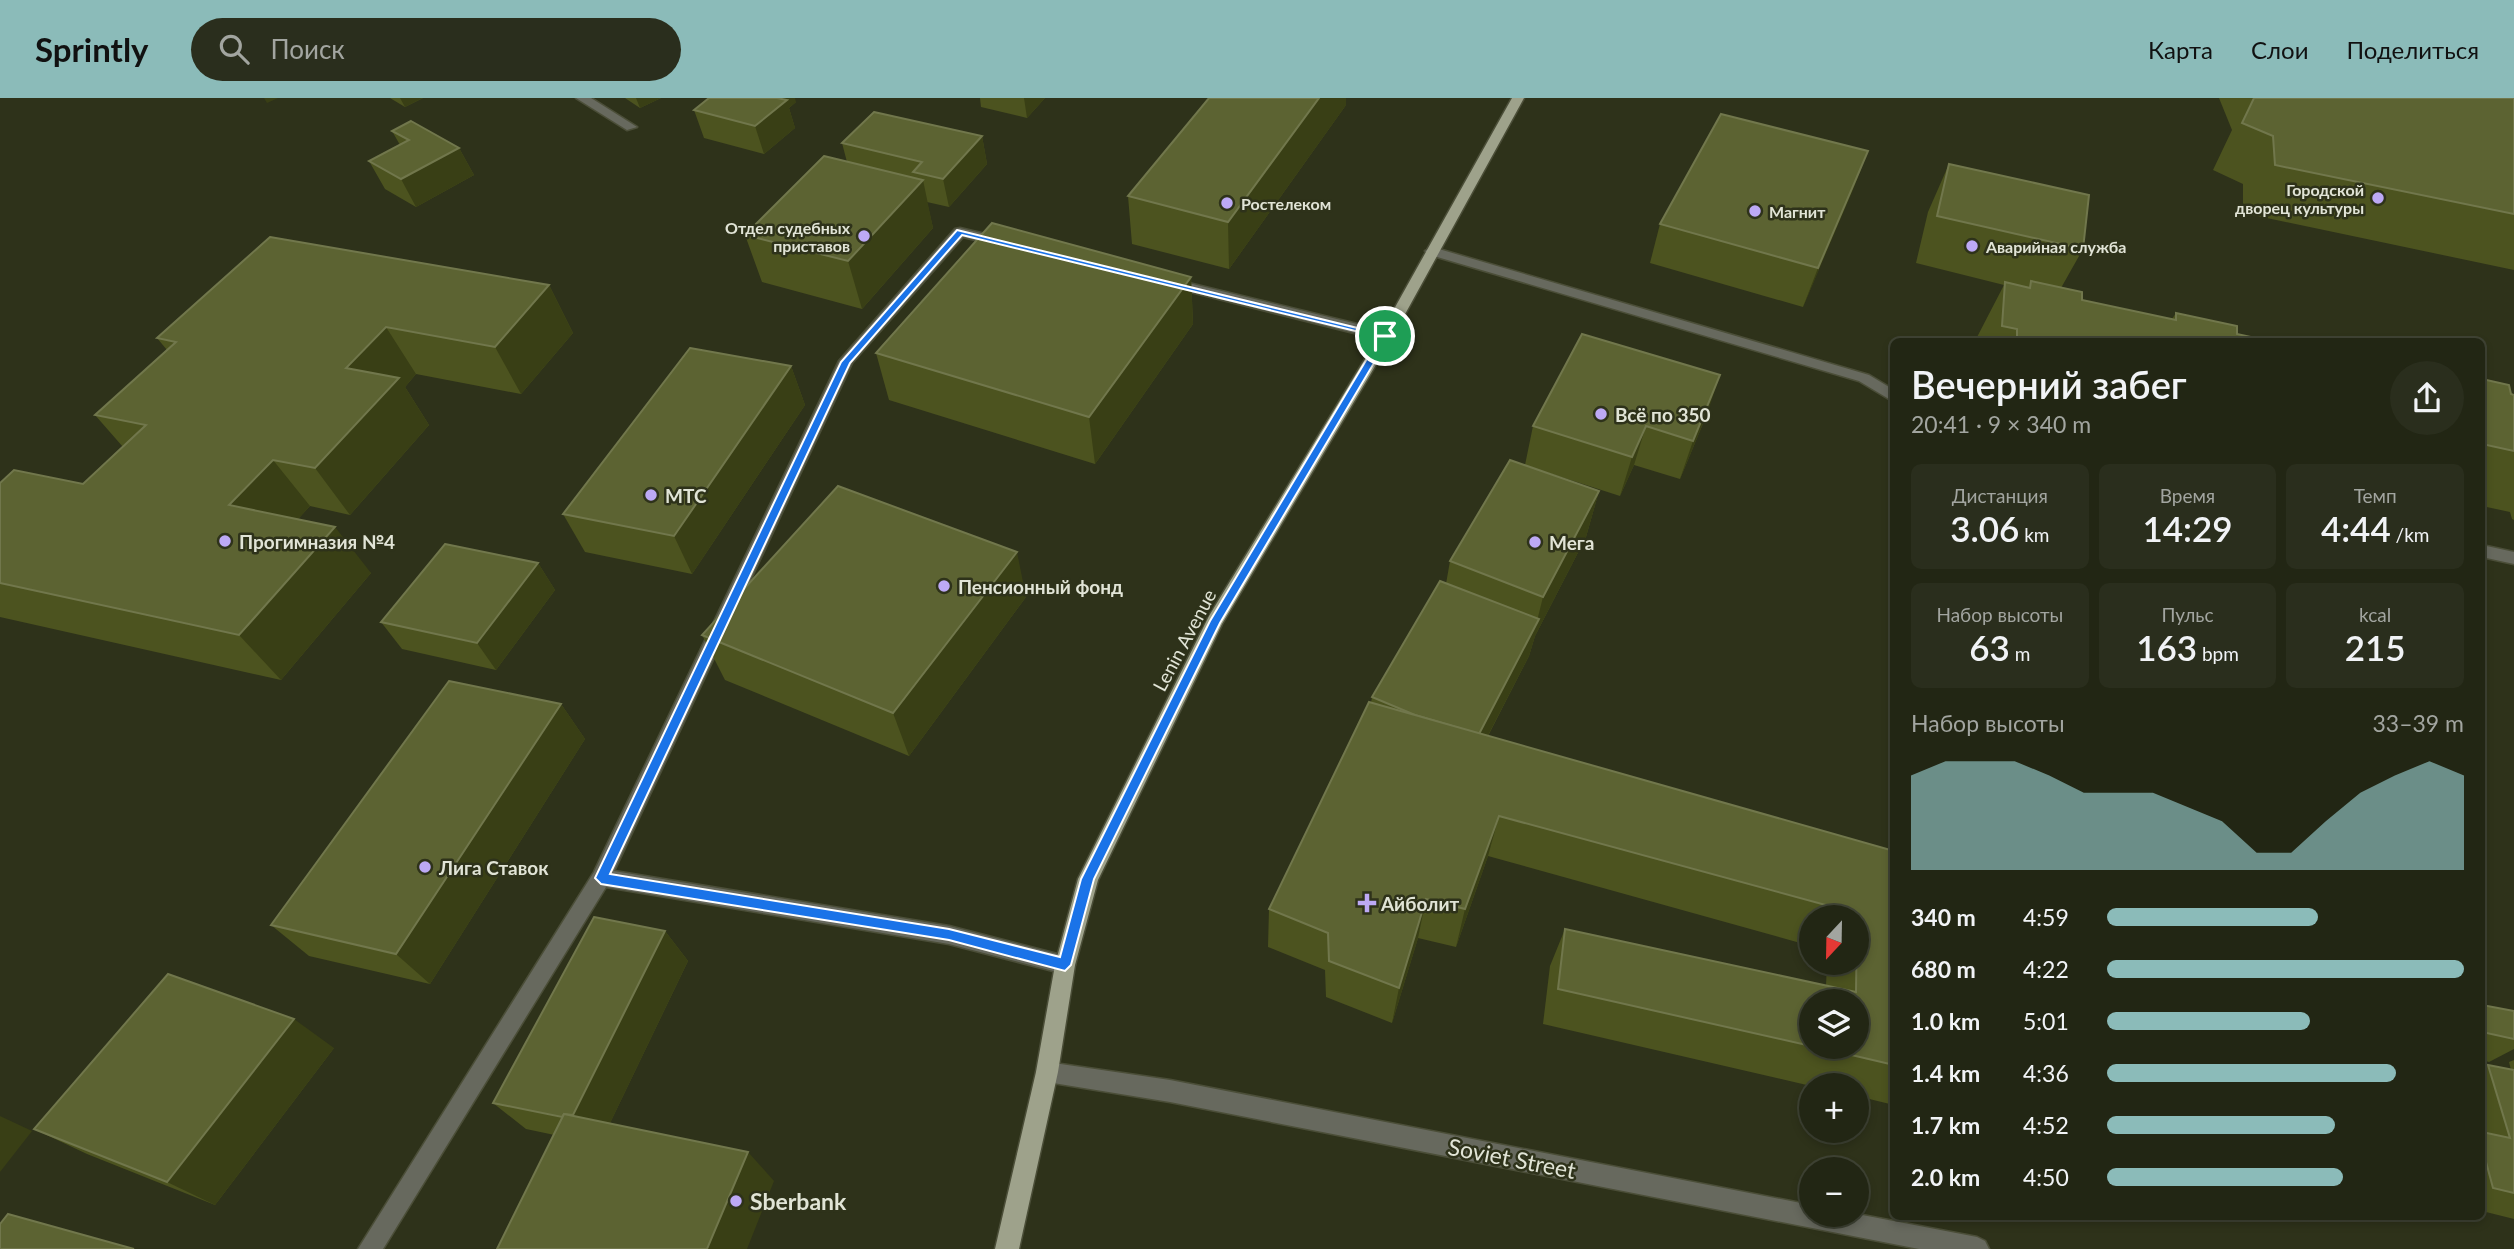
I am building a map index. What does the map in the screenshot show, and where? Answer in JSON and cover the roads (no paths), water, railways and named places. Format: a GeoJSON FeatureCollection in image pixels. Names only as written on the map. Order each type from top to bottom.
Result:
{"type":"FeatureCollection","features":[{"type":"Feature","properties":{"kind":"main road","name":"Lenin Avenue"},"geometry":{"type":"LineString","coordinates":[[1007,1249],[1048,1072],[1065,965],[1088,879],[1215,621],[1385,336],[1518,98]]}},
{"type":"Feature","properties":{"kind":"street"},"geometry":{"type":"LineString","coordinates":[[582,98],[631,127]]}},
{"type":"Feature","properties":{"kind":"street"},"geometry":{"type":"LineString","coordinates":[[370,1249],[601,878],[846,362],[960,232],[1013,245]]}},
{"type":"Feature","properties":{"kind":"street"},"geometry":{"type":"LineString","coordinates":[[1432,251],[1864,378],[1890,394]]}},
{"type":"Feature","properties":{"kind":"street"},"geometry":{"type":"LineString","coordinates":[[1147,277],[1385,336]]}},
{"type":"Feature","properties":{"kind":"street"},"geometry":{"type":"LineString","coordinates":[[2485,552],[2514,558]]}},
{"type":"Feature","properties":{"kind":"street"},"geometry":{"type":"LineString","coordinates":[[601,878],[949,934],[1065,965]]}},
{"type":"Feature","properties":{"kind":"street","name":"Soviet Street"},"geometry":{"type":"LineString","coordinates":[[1048,1072],[1170,1091],[1976,1249]]}},
{"type":"Feature","properties":{"kind":"place","name":"Городской дворец культуры"},"geometry":{"type":"Point","coordinates":[2378,198]}},
{"type":"Feature","properties":{"kind":"place","name":"Ростелеком"},"geometry":{"type":"Point","coordinates":[1227,203]}},
{"type":"Feature","properties":{"kind":"place","name":"Магнит"},"geometry":{"type":"Point","coordinates":[1755,211]}},
{"type":"Feature","properties":{"kind":"place","name":"Отдел судебных приставов"},"geometry":{"type":"Point","coordinates":[864,236]}},
{"type":"Feature","properties":{"kind":"place","name":"Аварийная служба"},"geometry":{"type":"Point","coordinates":[1972,246]}},
{"type":"Feature","properties":{"kind":"place","name":"Всё по 350"},"geometry":{"type":"Point","coordinates":[1601,414]}},
{"type":"Feature","properties":{"kind":"place","name":"МТС"},"geometry":{"type":"Point","coordinates":[651,495]}},
{"type":"Feature","properties":{"kind":"place","name":"Прогимназия №4"},"geometry":{"type":"Point","coordinates":[225,541]}},
{"type":"Feature","properties":{"kind":"place","name":"Мега"},"geometry":{"type":"Point","coordinates":[1535,542]}},
{"type":"Feature","properties":{"kind":"place","name":"Пенсионный фонд"},"geometry":{"type":"Point","coordinates":[944,586]}},
{"type":"Feature","properties":{"kind":"place","name":"Лига Ставок"},"geometry":{"type":"Point","coordinates":[425,867]}},
{"type":"Feature","properties":{"kind":"place","name":"Айболит"},"geometry":{"type":"Point","coordinates":[1367,903]}},
{"type":"Feature","properties":{"kind":"place","name":"Sberbank"},"geometry":{"type":"Point","coordinates":[736,1201]}}]}
